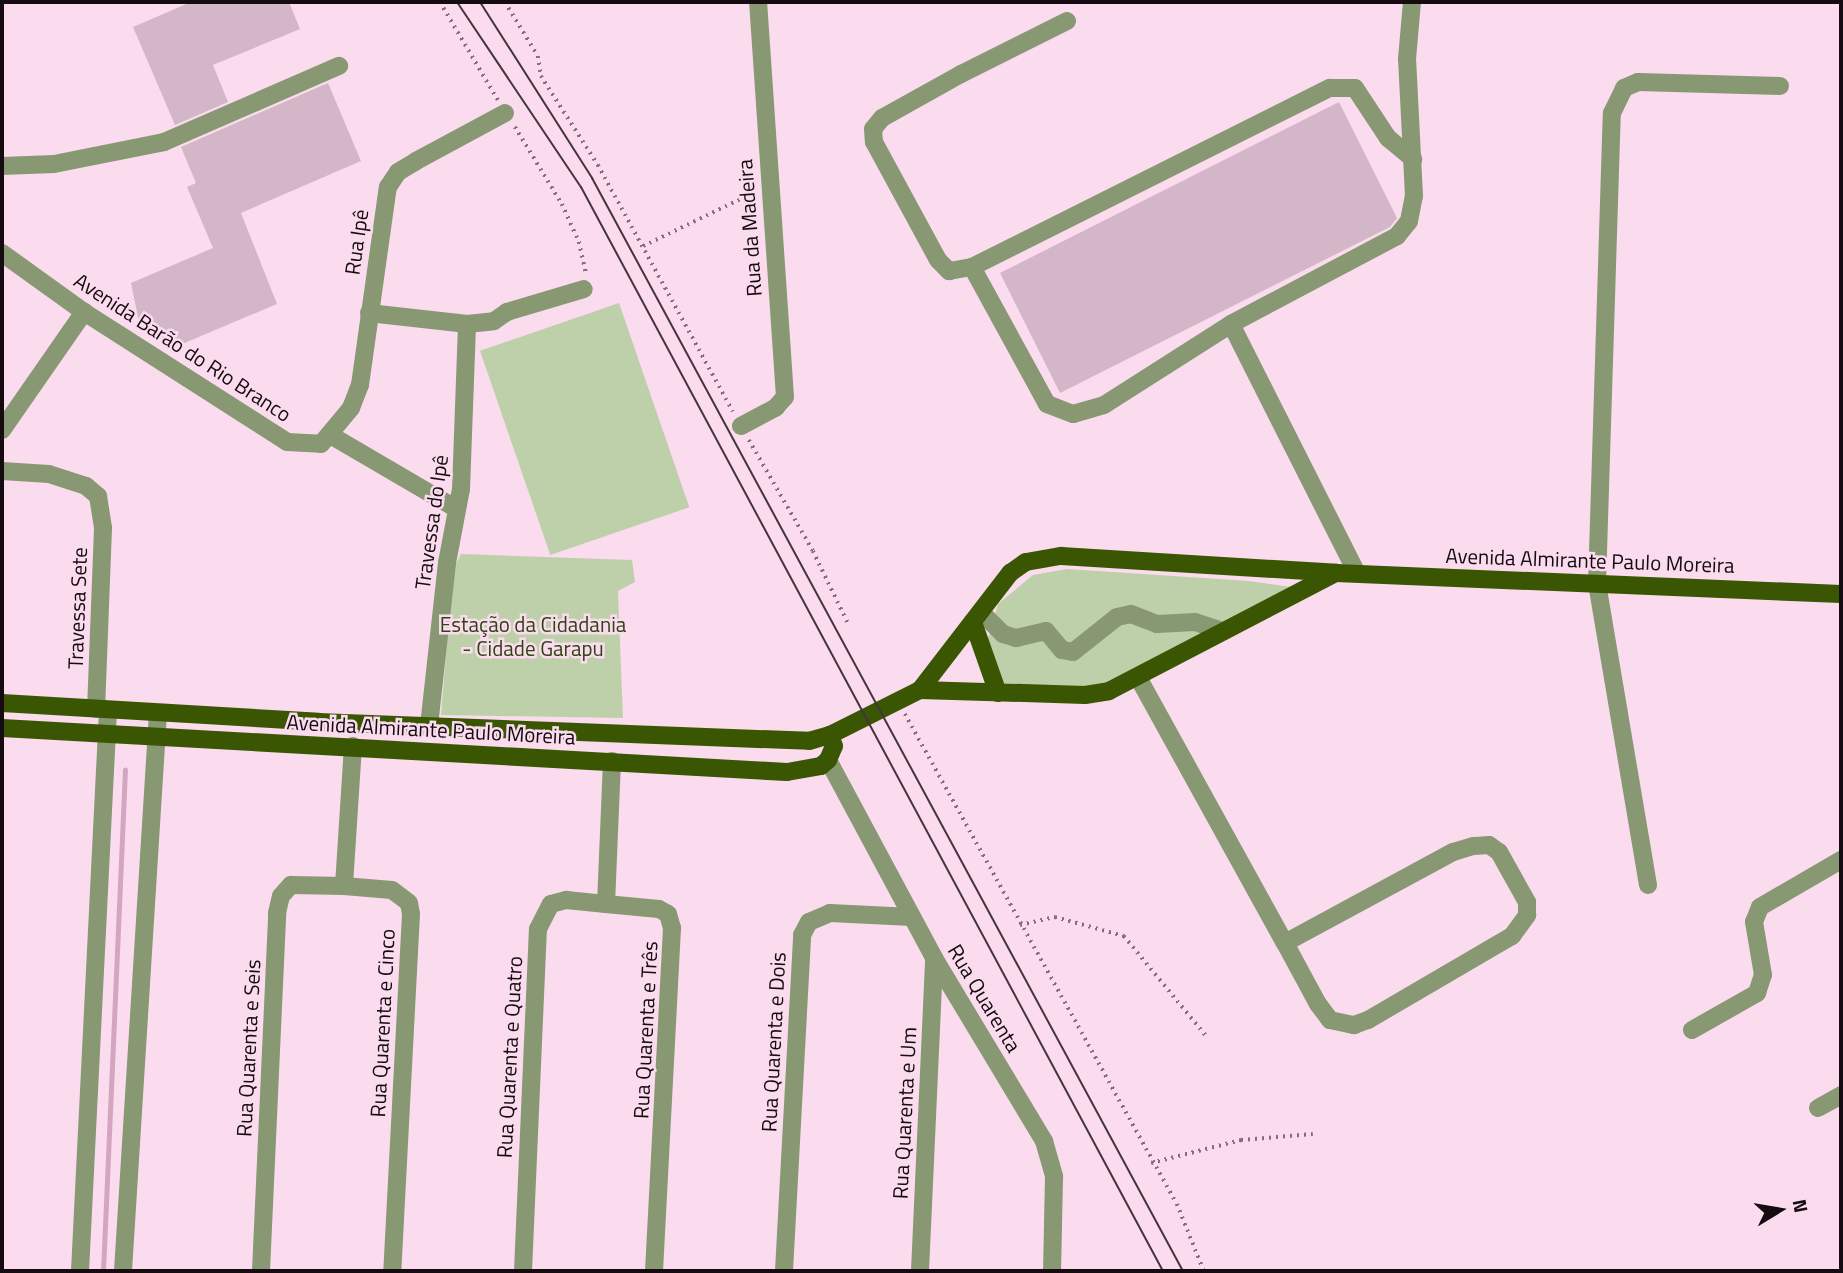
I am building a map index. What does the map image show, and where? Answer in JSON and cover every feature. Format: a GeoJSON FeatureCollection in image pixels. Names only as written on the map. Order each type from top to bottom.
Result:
{"type":"FeatureCollection","features":[{"type":"Feature","properties":{"kind":"main road","name":"Avenida Almirante Paulo Moreira"},"geometry":{"type":"LineString","coordinates":[[920,690],[978,619],[1010,573],[1026,562],[1060,556],[1336,573],[1841,594]]}},
{"type":"Feature","properties":{"kind":"main road","name":"Avenida Almirante Paulo Moreira"},"geometry":{"type":"LineString","coordinates":[[2,703],[158,713],[786,742],[830,735],[920,690],[1098,694],[1139,679],[1223,631],[1336,573]]}},
{"type":"Feature","properties":{"kind":"main road"},"geometry":{"type":"LineString","coordinates":[[978,619],[998,693]]}},
{"type":"Feature","properties":{"kind":"main road","name":"Avenida Almirante Paulo Moreira"},"geometry":{"type":"LineString","coordinates":[[2,727],[155,738],[353,746],[787,772],[821,766],[828,760]]}},
{"type":"Feature","properties":{"kind":"main road"},"geometry":{"type":"LineString","coordinates":[[565,730],[565,759]]}},
{"type":"Feature","properties":{"kind":"main road"},"geometry":{"type":"LineString","coordinates":[[828,760],[834,746],[830,735]]}},
{"type":"Feature","properties":{"kind":"street","name":"Rua da Madeira"},"geometry":{"type":"LineString","coordinates":[[741,426],[776,407],[785,397],[768,187],[758,2]]}},
{"type":"Feature","properties":{"kind":"street"},"geometry":{"type":"LineString","coordinates":[[972,267],[1046,404],[1059,412],[1087,413],[1104,405],[1231,324],[1397,236],[1409,221],[1413,159],[1407,59],[1412,2]]}},
{"type":"Feature","properties":{"kind":"street"},"geometry":{"type":"LineString","coordinates":[[1067,21],[961,74],[882,118],[873,129],[874,142],[943,268],[955,272],[972,267],[1330,88],[1356,88],[1388,138],[1413,159]]}},
{"type":"Feature","properties":{"kind":"street"},"geometry":{"type":"LineString","coordinates":[[2,166],[54,164],[164,142],[339,66]]}},
{"type":"Feature","properties":{"kind":"street"},"geometry":{"type":"LineString","coordinates":[[1647,885],[1597,584],[1616,100],[1638,82],[1780,86]]}},
{"type":"Feature","properties":{"kind":"street","name":"Rua Ipê"},"geometry":{"type":"LineString","coordinates":[[332,436],[360,386],[382,209],[398,172],[505,113]]}},
{"type":"Feature","properties":{"kind":"street","name":"Avenida Barão do Rio Branco"},"geometry":{"type":"LineString","coordinates":[[2,253],[84,312],[287,442],[321,444],[332,436]]}},
{"type":"Feature","properties":{"kind":"street"},"geometry":{"type":"LineString","coordinates":[[369,313],[467,324],[494,321],[507,312],[584,289]]}},
{"type":"Feature","properties":{"kind":"street"},"geometry":{"type":"LineString","coordinates":[[2,430],[84,312]]}},
{"type":"Feature","properties":{"kind":"street","name":"Travessa do Ipê"},"geometry":{"type":"LineString","coordinates":[[429,726],[455,508],[461,489],[467,324]]}},
{"type":"Feature","properties":{"kind":"street"},"geometry":{"type":"LineString","coordinates":[[1231,324],[1357,573]]}},
{"type":"Feature","properties":{"kind":"street"},"geometry":{"type":"LineString","coordinates":[[332,436],[455,508]]}},
{"type":"Feature","properties":{"kind":"street","name":"Travessa Sete"},"geometry":{"type":"LineString","coordinates":[[2,471],[49,474],[86,486],[98,496],[102,510],[102,709],[107,734],[80,1271]]}},
{"type":"Feature","properties":{"kind":"street"},"geometry":{"type":"LineString","coordinates":[[978,619],[1003,634],[1016,638],[1046,631],[1062,650],[1073,652],[1116,617],[1131,614],[1157,624],[1195,622],[1223,631]]}},
{"type":"Feature","properties":{"kind":"street"},"geometry":{"type":"LineString","coordinates":[[1139,679],[1284,943],[1330,1020],[1353,1025],[1512,936],[1527,915],[1527,902],[1499,852],[1489,845],[1473,846],[1453,852],[1284,943]]}},
{"type":"Feature","properties":{"kind":"street"},"geometry":{"type":"LineString","coordinates":[[123,1271],[158,713]]}},
{"type":"Feature","properties":{"kind":"street"},"geometry":{"type":"LineString","coordinates":[[344,886],[353,746]]}},
{"type":"Feature","properties":{"kind":"street","name":"Rua Quarenta"},"geometry":{"type":"LineString","coordinates":[[828,760],[934,958],[1044,1141],[1054,1177],[1052,1271]]}},
{"type":"Feature","properties":{"kind":"street"},"geometry":{"type":"LineString","coordinates":[[606,904],[612,761]]}},
{"type":"Feature","properties":{"kind":"street"},"geometry":{"type":"LineString","coordinates":[[1692,1030],[1757,993],[1763,975],[1754,922],[1760,907],[1841,860]]}},
{"type":"Feature","properties":{"kind":"street","name":"Rua Quarenta e Seis"},"geometry":{"type":"LineString","coordinates":[[261,1271],[277,913],[281,896],[291,885],[344,886]]}},
{"type":"Feature","properties":{"kind":"street","name":"Rua Quarenta e Cinco"},"geometry":{"type":"LineString","coordinates":[[344,886],[392,890],[409,903],[411,914],[392,1271]]}},
{"type":"Feature","properties":{"kind":"street","name":"Rua Quarenta e Quatro"},"geometry":{"type":"LineString","coordinates":[[523,1271],[538,929],[551,904],[566,900],[606,904]]}},
{"type":"Feature","properties":{"kind":"street","name":"Rua Quarenta e Três"},"geometry":{"type":"LineString","coordinates":[[606,904],[659,909],[668,914],[672,928],[654,1271]]}},
{"type":"Feature","properties":{"kind":"street","name":"Rua Quarenta e Dois"},"geometry":{"type":"LineString","coordinates":[[784,1271],[802,935],[809,922],[830,913],[912,917]]}},
{"type":"Feature","properties":{"kind":"street","name":"Rua Quarenta e Um"},"geometry":{"type":"LineString","coordinates":[[920,1271],[934,958]]}},
{"type":"Feature","properties":{"kind":"street"},"geometry":{"type":"LineString","coordinates":[[1818,1108],[1841,1095]]}},
{"type":"Feature","properties":{"kind":"path"},"geometry":{"type":"LineString","coordinates":[[440,2],[562,204],[586,270],[584,289]]}},
{"type":"Feature","properties":{"kind":"path"},"geometry":{"type":"LineString","coordinates":[[505,2],[538,56],[541,76],[643,246],[813,551],[848,623]]}},
{"type":"Feature","properties":{"kind":"path"},"geometry":{"type":"LineString","coordinates":[[643,246],[731,200],[768,187]]}},
{"type":"Feature","properties":{"kind":"path"},"geometry":{"type":"LineString","coordinates":[[897,700],[1151,1163],[1189,1227],[1204,1271]]}},
{"type":"Feature","properties":{"kind":"path"},"geometry":{"type":"LineString","coordinates":[[1020,925],[1055,917],[1124,936],[1207,1037]]}},
{"type":"Feature","properties":{"kind":"path"},"geometry":{"type":"LineString","coordinates":[[1151,1163],[1241,1140],[1312,1134]]}},
{"type":"Feature","properties":{"kind":"green space"},"geometry":{"type":"Polygon","coordinates":[[[619,303],[689,507],[550,555],[480,351],[619,303]]]}},
{"type":"Feature","properties":{"kind":"green space","name":"Estação da Cidadania - Cidade Garapu"},"geometry":{"type":"Polygon","coordinates":[[[461,554],[632,560],[635,582],[618,591],[623,718],[441,715],[453,570],[461,554]]]}},
{"type":"Feature","properties":{"kind":"green space"},"geometry":{"type":"Polygon","coordinates":[[[1067,569],[1249,581],[1292,587],[1100,690],[1002,683],[987,642],[998,604],[1033,575],[1067,569]]]}},
{"type":"Feature","properties":{"kind":"building"},"geometry":{"type":"Polygon","coordinates":[[[191,2],[289,2],[300,29],[213,65],[228,102],[175,125],[133,27],[191,2]]]}},
{"type":"Feature","properties":{"kind":"building"},"geometry":{"type":"Polygon","coordinates":[[[328,83],[361,161],[241,213],[277,304],[175,347],[139,322],[131,283],[213,248],[187,187],[196,183],[181,147],[328,83]]]}},
{"type":"Feature","properties":{"kind":"building"},"geometry":{"type":"Polygon","coordinates":[[[1339,102],[1397,218],[1390,227],[1060,393],[1000,273],[1339,102]]]}},
{"type":"Feature","properties":{"kind":"waterway"},"geometry":{"type":"LineString","coordinates":[[103,1271],[125,769]]}},
{"type":"Feature","properties":{"kind":"tram line"},"geometry":{"type":"LineString","coordinates":[[457,2],[581,187],[1163,1271]]}},
{"type":"Feature","properties":{"kind":"tram line"},"geometry":{"type":"LineString","coordinates":[[480,2],[592,178],[1183,1271]]}}]}
